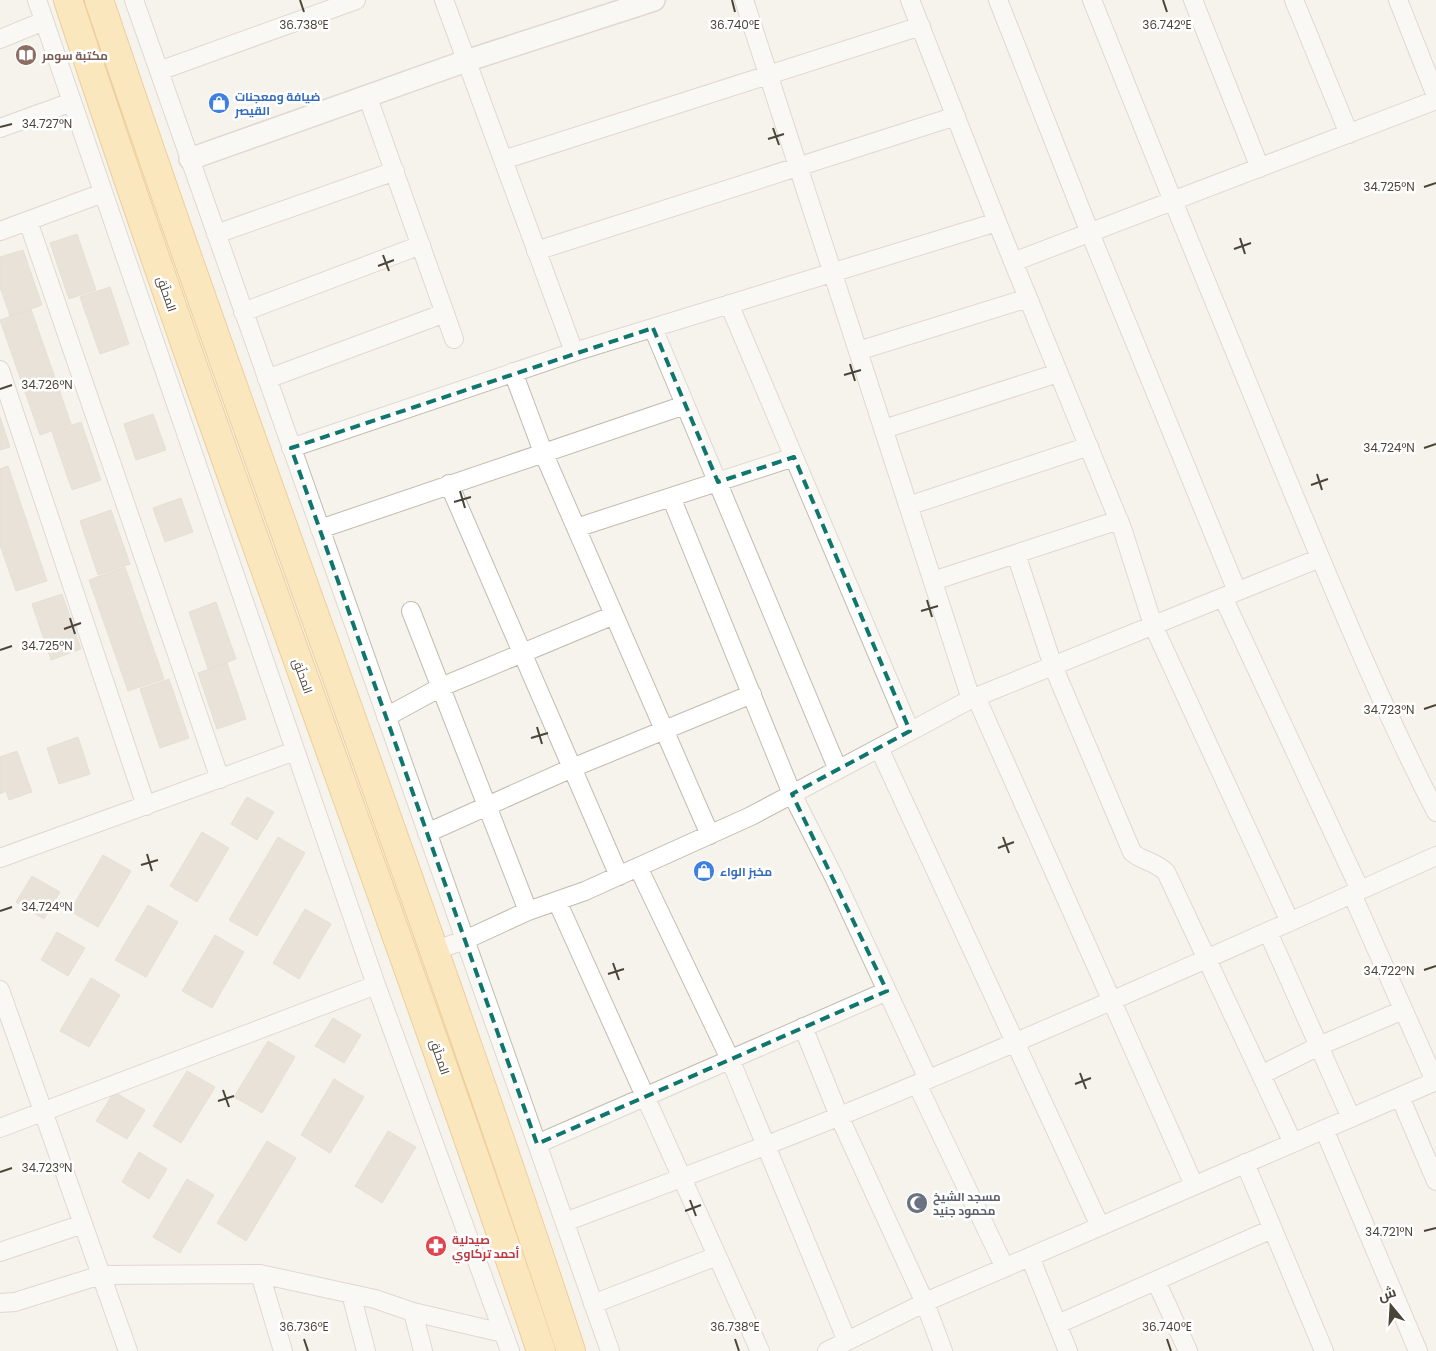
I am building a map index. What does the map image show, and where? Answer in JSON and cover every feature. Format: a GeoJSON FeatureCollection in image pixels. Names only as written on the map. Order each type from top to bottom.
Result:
{"type":"FeatureCollection","features":[{"type":"Feature","properties":{"kind":"highway","name":"المحلّق"},"geometry":{"type":"LineString","coordinates":[[68,0],[130,189],[265,572],[410,970],[540,1351]]}},
{"type":"Feature","properties":{"kind":"highway"},"geometry":{"type":"LineString","coordinates":[[99,0],[154,166],[436,950],[571,1351]]}},
{"type":"Feature","properties":{"kind":"street"},"geometry":{"type":"LineString","coordinates":[[37,0],[376,986],[510,1351]]}},
{"type":"Feature","properties":{"kind":"street"},"geometry":{"type":"LineString","coordinates":[[134,0],[610,1351]]}},
{"type":"Feature","properties":{"kind":"street"},"geometry":{"type":"LineString","coordinates":[[159,71],[356,0]]}},
{"type":"Feature","properties":{"kind":"street"},"geometry":{"type":"LineString","coordinates":[[444,0],[574,352]]}},
{"type":"Feature","properties":{"kind":"street"},"geometry":{"type":"LineString","coordinates":[[190,159],[466,61],[654,0]]}},
{"type":"Feature","properties":{"kind":"street"},"geometry":{"type":"LineString","coordinates":[[744,0],[908,506],[974,698],[1194,1185]]}},
{"type":"Feature","properties":{"kind":"street"},"geometry":{"type":"LineString","coordinates":[[910,0],[996,222],[1119,520],[1153,625],[1290,922]]}},
{"type":"Feature","properties":{"kind":"street"},"geometry":{"type":"LineString","coordinates":[[827,1351],[925,1303],[1436,1081],[1430,1052],[1403,1010],[1356,892],[1230,594],[998,0]]}},
{"type":"Feature","properties":{"kind":"street"},"geometry":{"type":"LineString","coordinates":[[1092,0],[1172,202],[1320,558],[1407,756],[1436,812]]}},
{"type":"Feature","properties":{"kind":"street"},"geometry":{"type":"LineString","coordinates":[[1193,0],[1260,168]]}},
{"type":"Feature","properties":{"kind":"street"},"geometry":{"type":"LineString","coordinates":[[1294,0],[1349,134]]}},
{"type":"Feature","properties":{"kind":"street"},"geometry":{"type":"LineString","coordinates":[[1398,0],[1436,96]]}},
{"type":"Feature","properties":{"kind":"street"},"geometry":{"type":"LineString","coordinates":[[0,39],[44,21]]}},
{"type":"Feature","properties":{"kind":"street"},"geometry":{"type":"LineString","coordinates":[[503,160],[920,26]]}},
{"type":"Feature","properties":{"kind":"street"},"geometry":{"type":"LineString","coordinates":[[367,95],[454,339]]}},
{"type":"Feature","properties":{"kind":"street"},"geometry":{"type":"LineString","coordinates":[[1013,262],[1436,100]]}},
{"type":"Feature","properties":{"kind":"street"},"geometry":{"type":"LineString","coordinates":[[0,128],[72,102]]}},
{"type":"Feature","properties":{"kind":"street"},"geometry":{"type":"LineString","coordinates":[[536,251],[956,116]]}},
{"type":"Feature","properties":{"kind":"street"},"geometry":{"type":"LineString","coordinates":[[216,234],[395,172]]}},
{"type":"Feature","properties":{"kind":"street"},"geometry":{"type":"LineString","coordinates":[[0,231],[103,193]]}},
{"type":"Feature","properties":{"kind":"street"},"geometry":{"type":"LineString","coordinates":[[28,221],[220,778]]}},
{"type":"Feature","properties":{"kind":"street"},"geometry":{"type":"LineString","coordinates":[[291,448],[574,352],[996,222]]}},
{"type":"Feature","properties":{"kind":"street"},"geometry":{"type":"LineString","coordinates":[[244,312],[421,245]]}},
{"type":"Feature","properties":{"kind":"street"},"geometry":{"type":"LineString","coordinates":[[858,350],[1028,298]]}},
{"type":"Feature","properties":{"kind":"street"},"geometry":{"type":"LineString","coordinates":[[729,304],[910,731]]}},
{"type":"Feature","properties":{"kind":"street"},"geometry":{"type":"LineString","coordinates":[[267,378],[445,313]]}},
{"type":"Feature","properties":{"kind":"street"},"geometry":{"type":"LineString","coordinates":[[653,328],[838,770]]}},
{"type":"Feature","properties":{"kind":"street"},"geometry":{"type":"LineString","coordinates":[[0,370],[146,806]]}},
{"type":"Feature","properties":{"kind":"street"},"geometry":{"type":"LineString","coordinates":[[512,372],[543,452],[710,835]]}},
{"type":"Feature","properties":{"kind":"street"},"geometry":{"type":"LineString","coordinates":[[884,429],[1058,373]]}},
{"type":"Feature","properties":{"kind":"street"},"geometry":{"type":"LineString","coordinates":[[320,529],[686,405]]}},
{"type":"Feature","properties":{"kind":"street"},"geometry":{"type":"LineString","coordinates":[[908,506],[1088,446]]}},
{"type":"Feature","properties":{"kind":"street"},"geometry":{"type":"LineString","coordinates":[[576,528],[794,457]]}},
{"type":"Feature","properties":{"kind":"street"},"geometry":{"type":"LineString","coordinates":[[449,484],[619,876]]}},
{"type":"Feature","properties":{"kind":"street"},"geometry":{"type":"LineString","coordinates":[[671,497],[792,794],[836,879],[887,991],[922,1081],[1005,1268]]}},
{"type":"Feature","properties":{"kind":"street"},"geometry":{"type":"LineString","coordinates":[[933,581],[1119,520]]}},
{"type":"Feature","properties":{"kind":"street"},"geometry":{"type":"LineString","coordinates":[[1016,554],[1054,666],[1132,852],[1136,856],[1158,864],[1166,872],[1208,958],[1293,1143]]}},
{"type":"Feature","properties":{"kind":"street"},"geometry":{"type":"LineString","coordinates":[[436,950],[465,940],[528,911],[619,876],[710,835],[974,698],[1320,558]]}},
{"type":"Feature","properties":{"kind":"street"},"geometry":{"type":"LineString","coordinates":[[411,611],[485,805],[528,911]]}},
{"type":"Feature","properties":{"kind":"street"},"geometry":{"type":"LineString","coordinates":[[386,717],[441,687],[614,614]]}},
{"type":"Feature","properties":{"kind":"street"},"geometry":{"type":"LineString","coordinates":[[427,833],[485,805],[752,694]]}},
{"type":"Feature","properties":{"kind":"street"},"geometry":{"type":"LineString","coordinates":[[879,748],[1100,1226]]}},
{"type":"Feature","properties":{"kind":"street"},"geometry":{"type":"LineString","coordinates":[[0,858],[295,751]]}},
{"type":"Feature","properties":{"kind":"street"},"geometry":{"type":"LineString","coordinates":[[565,1222],[839,1116],[1268,932],[1436,856]]}},
{"type":"Feature","properties":{"kind":"street"},"geometry":{"type":"LineString","coordinates":[[638,867],[730,1059],[847,1341]]}},
{"type":"Feature","properties":{"kind":"street"},"geometry":{"type":"LineString","coordinates":[[557,900],[760,1351]]}},
{"type":"Feature","properties":{"kind":"street"},"geometry":{"type":"LineString","coordinates":[[1268,932],[1351,1118]]}},
{"type":"Feature","properties":{"kind":"street"},"geometry":{"type":"LineString","coordinates":[[0,1128],[376,986]]}},
{"type":"Feature","properties":{"kind":"street"},"geometry":{"type":"LineString","coordinates":[[0,990],[128,1351]]}},
{"type":"Feature","properties":{"kind":"street"},"geometry":{"type":"LineString","coordinates":[[537,1144],[887,991]]}},
{"type":"Feature","properties":{"kind":"street"},"geometry":{"type":"LineString","coordinates":[[1261,1075],[1320,1046],[1403,1010]]}},
{"type":"Feature","properties":{"kind":"street"},"geometry":{"type":"LineString","coordinates":[[803,1027],[839,1116],[925,1303],[943,1351]]}},
{"type":"Feature","properties":{"kind":"street"},"geometry":{"type":"LineString","coordinates":[[1400,1097],[1436,1181]]}},
{"type":"Feature","properties":{"kind":"street"},"geometry":{"type":"LineString","coordinates":[[1324,1129],[1418,1351]]}},
{"type":"Feature","properties":{"kind":"street"},"geometry":{"type":"LineString","coordinates":[[1245,1163],[1324,1351]]}},
{"type":"Feature","properties":{"kind":"street"},"geometry":{"type":"LineString","coordinates":[[0,1252],[83,1224]]}},
{"type":"Feature","properties":{"kind":"street"},"geometry":{"type":"LineString","coordinates":[[1058,1324],[1272,1229]]}},
{"type":"Feature","properties":{"kind":"street"},"geometry":{"type":"LineString","coordinates":[[592,1304],[717,1256]]}},
{"type":"Feature","properties":{"kind":"street"},"geometry":{"type":"LineString","coordinates":[[1030,1257],[1068,1351]]}},
{"type":"Feature","properties":{"kind":"street"},"geometry":{"type":"LineString","coordinates":[[0,1303],[15,1302],[101,1275],[260,1274],[375,1299],[413,1312],[503,1333]]}},
{"type":"Feature","properties":{"kind":"street"},"geometry":{"type":"LineString","coordinates":[[260,1274],[283,1351]]}},
{"type":"Feature","properties":{"kind":"street"},"geometry":{"type":"LineString","coordinates":[[1156,1280],[1188,1351]]}},
{"type":"Feature","properties":{"kind":"street"},"geometry":{"type":"LineString","coordinates":[[351,1294],[366,1351]]}},
{"type":"Feature","properties":{"kind":"street"},"geometry":{"type":"LineString","coordinates":[[413,1312],[423,1351]]}},
{"type":"Feature","properties":{"kind":"highlighted area"},"geometry":{"type":"Polygon","coordinates":[[[653,328],[718,482],[794,457],[910,731],[792,794],[887,991],[537,1144],[291,448],[653,328]]]}},
{"type":"Feature","properties":{"kind":"building"},"geometry":{"type":"Polygon","coordinates":[[[77,234],[96,290],[69,299],[50,243],[77,234]]]}},
{"type":"Feature","properties":{"kind":"building"},"geometry":{"type":"Polygon","coordinates":[[[23,250],[42,305],[10,316],[0,287],[0,257],[23,250]]]}},
{"type":"Feature","properties":{"kind":"building"},"geometry":{"type":"Polygon","coordinates":[[[110,287],[129,344],[100,354],[80,297],[110,287]]]}},
{"type":"Feature","properties":{"kind":"building"},"geometry":{"type":"Polygon","coordinates":[[[31,309],[71,424],[40,435],[0,320],[31,309]]]}},
{"type":"Feature","properties":{"kind":"building"},"geometry":{"type":"Polygon","coordinates":[[[153,414],[166,450],[136,460],[124,424],[153,414]]]}},
{"type":"Feature","properties":{"kind":"building"},"geometry":{"type":"Polygon","coordinates":[[[0,417],[10,447],[0,450],[0,417]]]}},
{"type":"Feature","properties":{"kind":"building"},"geometry":{"type":"Polygon","coordinates":[[[81,422],[101,480],[72,490],[52,432],[81,422]]]}},
{"type":"Feature","properties":{"kind":"building"},"geometry":{"type":"Polygon","coordinates":[[[8,466],[47,581],[16,591],[0,545],[0,469],[8,466]]]}},
{"type":"Feature","properties":{"kind":"building"},"geometry":{"type":"Polygon","coordinates":[[[181,498],[193,532],[165,542],[153,508],[181,498]]]}},
{"type":"Feature","properties":{"kind":"building"},"geometry":{"type":"Polygon","coordinates":[[[111,510],[130,564],[98,575],[80,521],[111,510]]]}},
{"type":"Feature","properties":{"kind":"building"},"geometry":{"type":"Polygon","coordinates":[[[125,567],[164,679],[128,691],[89,580],[125,567]]]}},
{"type":"Feature","properties":{"kind":"building"},"geometry":{"type":"Polygon","coordinates":[[[62,594],[81,649],[51,660],[32,604],[62,594]]]}},
{"type":"Feature","properties":{"kind":"building"},"geometry":{"type":"Polygon","coordinates":[[[216,602],[236,659],[208,669],[189,612],[216,602]]]}},
{"type":"Feature","properties":{"kind":"building"},"geometry":{"type":"Polygon","coordinates":[[[227,663],[246,719],[217,729],[198,673],[227,663]]]}},
{"type":"Feature","properties":{"kind":"building"},"geometry":{"type":"Polygon","coordinates":[[[169,679],[189,738],[160,748],[140,689],[169,679]]]}},
{"type":"Feature","properties":{"kind":"building"},"geometry":{"type":"Polygon","coordinates":[[[78,737],[90,774],[59,784],[47,748],[78,737]]]}},
{"type":"Feature","properties":{"kind":"building"},"geometry":{"type":"Polygon","coordinates":[[[17,751],[32,792],[9,800],[6,791],[0,794],[0,757],[17,751]]]}},
{"type":"Feature","properties":{"kind":"building"},"geometry":{"type":"Polygon","coordinates":[[[247,797],[274,812],[257,840],[231,824],[247,797]]]}},
{"type":"Feature","properties":{"kind":"building"},"geometry":{"type":"Polygon","coordinates":[[[202,832],[229,848],[197,902],[170,886],[202,832]]]}},
{"type":"Feature","properties":{"kind":"building"},"geometry":{"type":"Polygon","coordinates":[[[278,837],[305,853],[257,936],[229,920],[278,837]]]}},
{"type":"Feature","properties":{"kind":"building"},"geometry":{"type":"Polygon","coordinates":[[[103,855],[131,871],[98,927],[70,911],[103,855]]]}},
{"type":"Feature","properties":{"kind":"building"},"geometry":{"type":"Polygon","coordinates":[[[32,876],[60,892],[44,919],[16,902],[32,876]]]}},
{"type":"Feature","properties":{"kind":"building"},"geometry":{"type":"Polygon","coordinates":[[[148,905],[178,922],[146,977],[115,960],[148,905]]]}},
{"type":"Feature","properties":{"kind":"building"},"geometry":{"type":"Polygon","coordinates":[[[305,909],[331,924],[299,979],[273,963],[305,909]]]}},
{"type":"Feature","properties":{"kind":"building"},"geometry":{"type":"Polygon","coordinates":[[[57,932],[85,948],[68,976],[41,960],[57,932]]]}},
{"type":"Feature","properties":{"kind":"building"},"geometry":{"type":"Polygon","coordinates":[[[215,935],[244,952],[212,1008],[182,991],[215,935]]]}},
{"type":"Feature","properties":{"kind":"building"},"geometry":{"type":"Polygon","coordinates":[[[91,978],[120,995],[89,1047],[60,1031],[91,978]]]}},
{"type":"Feature","properties":{"kind":"building"},"geometry":{"type":"Polygon","coordinates":[[[333,1018],[361,1035],[344,1063],[315,1046],[333,1018]]]}},
{"type":"Feature","properties":{"kind":"building"},"geometry":{"type":"Polygon","coordinates":[[[268,1041],[295,1057],[262,1113],[234,1097],[268,1041]]]}},
{"type":"Feature","properties":{"kind":"building"},"geometry":{"type":"Polygon","coordinates":[[[187,1071],[215,1087],[181,1143],[153,1126],[187,1071]]]}},
{"type":"Feature","properties":{"kind":"building"},"geometry":{"type":"Polygon","coordinates":[[[334,1079],[364,1097],[330,1153],[301,1135],[334,1079]]]}},
{"type":"Feature","properties":{"kind":"building"},"geometry":{"type":"Polygon","coordinates":[[[114,1092],[145,1110],[127,1139],[96,1121],[114,1092]]]}},
{"type":"Feature","properties":{"kind":"building"},"geometry":{"type":"Polygon","coordinates":[[[388,1131],[416,1147],[382,1203],[355,1186],[388,1131]]]}},
{"type":"Feature","properties":{"kind":"building"},"geometry":{"type":"Polygon","coordinates":[[[267,1141],[296,1158],[246,1241],[217,1223],[267,1141]]]}},
{"type":"Feature","properties":{"kind":"building"},"geometry":{"type":"Polygon","coordinates":[[[139,1152],[167,1169],[149,1199],[122,1182],[139,1152]]]}},
{"type":"Feature","properties":{"kind":"building"},"geometry":{"type":"Polygon","coordinates":[[[187,1179],[214,1195],[180,1253],[153,1237],[187,1179]]]}},
{"type":"Feature","properties":{"kind":"place","name":"مكتبة سومر"},"geometry":{"type":"Point","coordinates":[26,55]}},
{"type":"Feature","properties":{"kind":"place","name":"ضيافة ومعجنات القيصر"},"geometry":{"type":"Point","coordinates":[219,103]}},
{"type":"Feature","properties":{"kind":"place","name":"مخبز الواء"},"geometry":{"type":"Point","coordinates":[704,871]}},
{"type":"Feature","properties":{"kind":"place","name":"مسجد الشيخ محمود جنيد"},"geometry":{"type":"Point","coordinates":[917,1203]}},
{"type":"Feature","properties":{"kind":"place","name":"صيدلية أحمد تركاوي"},"geometry":{"type":"Point","coordinates":[436,1246]}}]}
